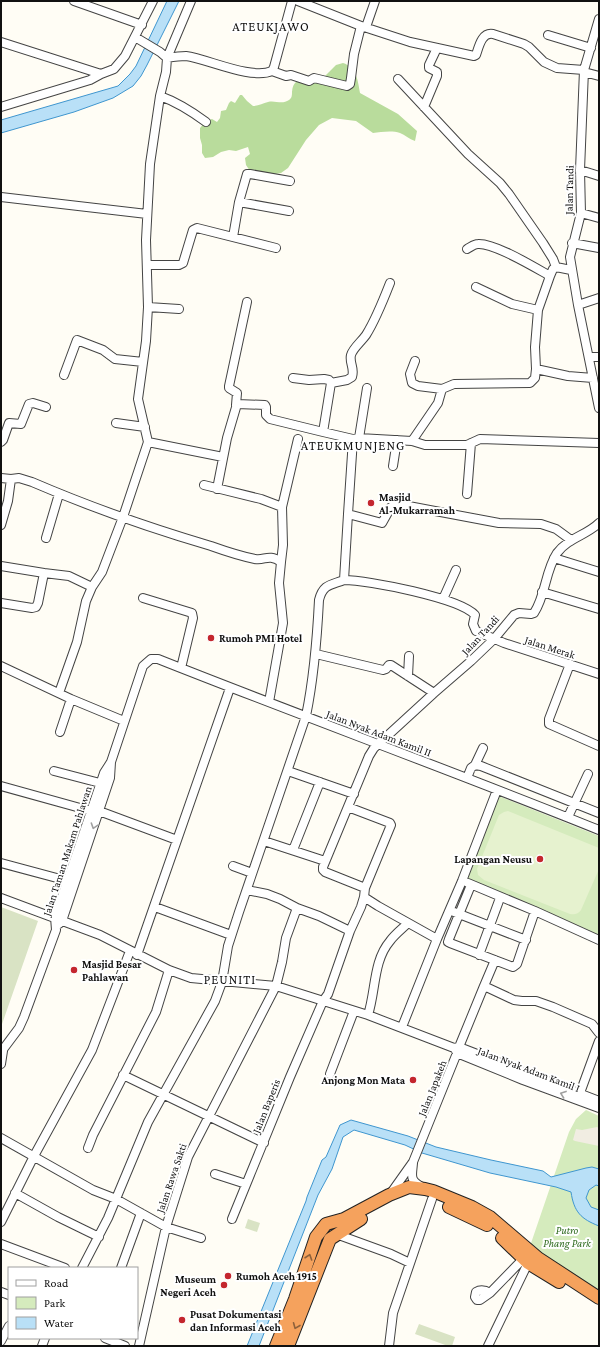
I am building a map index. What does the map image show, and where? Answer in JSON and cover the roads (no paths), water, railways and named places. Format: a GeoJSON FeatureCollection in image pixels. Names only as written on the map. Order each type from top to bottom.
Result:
{"type":"FeatureCollection","features":[{"type":"Feature","properties":{"kind":"highway"},"geometry":{"type":"LineString","coordinates":[[288,1346],[316,1237],[326,1224],[344,1219],[390,1195],[416,1192],[472,1207],[490,1217],[538,1258],[599,1298]]}},
{"type":"Feature","properties":{"kind":"highway"},"geometry":{"type":"LineString","coordinates":[[276,1346],[330,1239],[376,1210],[395,1200],[416,1192],[468,1215],[486,1225],[526,1261],[599,1306]]}},
{"type":"Feature","properties":{"kind":"street"},"geometry":{"type":"LineString","coordinates":[[74,1],[142,25]]}},
{"type":"Feature","properties":{"kind":"street"},"geometry":{"type":"LineString","coordinates":[[1,107],[90,80],[119,65],[138,39],[142,25],[153,1]]}},
{"type":"Feature","properties":{"kind":"street"},"geometry":{"type":"LineString","coordinates":[[59,693],[77,642],[86,601],[92,587],[102,572],[123,517],[148,442],[138,399],[146,342],[148,307],[147,214],[150,164],[160,96],[166,72],[167,58],[191,1]]}},
{"type":"Feature","properties":{"kind":"street"},"geometry":{"type":"LineString","coordinates":[[272,71],[292,1]]}},
{"type":"Feature","properties":{"kind":"street"},"geometry":{"type":"LineString","coordinates":[[298,1],[410,42],[475,55],[484,36],[490,33],[524,44],[544,62],[557,68],[584,71],[599,76]]}},
{"type":"Feature","properties":{"kind":"street"},"geometry":{"type":"LineString","coordinates":[[138,39],[167,58],[186,56],[237,70],[258,73],[272,71],[309,81],[314,78],[347,86],[350,84],[354,54],[363,26],[375,1]]}},
{"type":"Feature","properties":{"kind":"street","name":"Jalan Tandi"},"geometry":{"type":"LineString","coordinates":[[599,19],[584,71],[580,170],[581,213],[570,254],[571,270],[599,408]]}},
{"type":"Feature","properties":{"kind":"street"},"geometry":{"type":"LineString","coordinates":[[548,35],[591,48]]}},
{"type":"Feature","properties":{"kind":"street"},"geometry":{"type":"LineString","coordinates":[[1,42],[102,74]]}},
{"type":"Feature","properties":{"kind":"street"},"geometry":{"type":"LineString","coordinates":[[424,107],[437,76],[437,72],[429,68],[428,65],[437,48]]}},
{"type":"Feature","properties":{"kind":"street"},"geometry":{"type":"LineString","coordinates":[[398,79],[468,154],[500,183],[543,243],[556,267]]}},
{"type":"Feature","properties":{"kind":"street"},"geometry":{"type":"LineString","coordinates":[[160,96],[189,109],[206,122]]}},
{"type":"Feature","properties":{"kind":"street"},"geometry":{"type":"LineString","coordinates":[[580,170],[599,176]]}},
{"type":"Feature","properties":{"kind":"street"},"geometry":{"type":"LineString","coordinates":[[233,237],[245,176],[248,174],[290,181]]}},
{"type":"Feature","properties":{"kind":"street"},"geometry":{"type":"LineString","coordinates":[[1,196],[147,214]]}},
{"type":"Feature","properties":{"kind":"street"},"geometry":{"type":"LineString","coordinates":[[239,202],[289,211]]}},
{"type":"Feature","properties":{"kind":"street"},"geometry":{"type":"LineString","coordinates":[[581,213],[599,218]]}},
{"type":"Feature","properties":{"kind":"street"},"geometry":{"type":"LineString","coordinates":[[147,265],[181,264],[184,261],[193,230],[197,228],[276,248]]}},
{"type":"Feature","properties":{"kind":"street"},"geometry":{"type":"LineString","coordinates":[[572,243],[599,248]]}},
{"type":"Feature","properties":{"kind":"street"},"geometry":{"type":"LineString","coordinates":[[467,249],[476,244],[481,244],[498,249],[550,276]]}},
{"type":"Feature","properties":{"kind":"street"},"geometry":{"type":"LineString","coordinates":[[556,267],[571,270]]}},
{"type":"Feature","properties":{"kind":"street"},"geometry":{"type":"LineString","coordinates":[[415,361],[410,374],[412,383],[418,386],[442,389],[454,384],[530,383],[535,378],[536,369],[535,346],[538,310],[550,276],[553,269],[556,267]]}},
{"type":"Feature","properties":{"kind":"street"},"geometry":{"type":"LineString","coordinates":[[293,378],[309,380],[324,379],[331,382],[347,380],[352,377],[354,370],[351,355],[366,334],[380,308],[390,284]]}},
{"type":"Feature","properties":{"kind":"street"},"geometry":{"type":"LineString","coordinates":[[476,287],[512,304],[538,310]]}},
{"type":"Feature","properties":{"kind":"street"},"geometry":{"type":"LineString","coordinates":[[578,305],[599,298]]}},
{"type":"Feature","properties":{"kind":"street"},"geometry":{"type":"LineString","coordinates":[[217,489],[223,457],[236,405],[237,393],[229,388],[229,386],[247,302]]}},
{"type":"Feature","properties":{"kind":"street"},"geometry":{"type":"LineString","coordinates":[[148,307],[179,309]]}},
{"type":"Feature","properties":{"kind":"street"},"geometry":{"type":"LineString","coordinates":[[64,375],[77,340],[102,350],[115,359],[143,362]]}},
{"type":"Feature","properties":{"kind":"street"},"geometry":{"type":"LineString","coordinates":[[589,357],[599,357]]}},
{"type":"Feature","properties":{"kind":"street"},"geometry":{"type":"LineString","coordinates":[[536,369],[568,376],[593,378]]}},
{"type":"Feature","properties":{"kind":"street"},"geometry":{"type":"LineString","coordinates":[[323,432],[331,382]]}},
{"type":"Feature","properties":{"kind":"street"},"geometry":{"type":"LineString","coordinates":[[344,580],[348,514],[356,438],[367,388]]}},
{"type":"Feature","properties":{"kind":"street"},"geometry":{"type":"LineString","coordinates":[[412,441],[438,402],[442,389]]}},
{"type":"Feature","properties":{"kind":"street"},"geometry":{"type":"LineString","coordinates":[[1,442],[9,423],[21,424],[29,404],[33,403],[46,407]]}},
{"type":"Feature","properties":{"kind":"street"},"geometry":{"type":"LineString","coordinates":[[236,405],[238,403],[265,405],[266,415],[270,419],[323,432],[356,438],[412,441],[425,445],[467,445],[480,439],[599,443]]}},
{"type":"Feature","properties":{"kind":"street"},"geometry":{"type":"LineString","coordinates":[[116,423],[145,427]]}},
{"type":"Feature","properties":{"kind":"street"},"geometry":{"type":"LineString","coordinates":[[269,702],[283,622],[279,584],[283,545],[282,507],[298,439]]}},
{"type":"Feature","properties":{"kind":"street"},"geometry":{"type":"LineString","coordinates":[[393,466],[397,440]]}},
{"type":"Feature","properties":{"kind":"street"},"geometry":{"type":"LineString","coordinates":[[148,442],[223,457]]}},
{"type":"Feature","properties":{"kind":"street"},"geometry":{"type":"LineString","coordinates":[[467,494],[471,443]]}},
{"type":"Feature","properties":{"kind":"street"},"geometry":{"type":"LineString","coordinates":[[1,478],[19,478],[32,482],[106,512],[218,549],[256,559],[268,557],[277,559],[281,562]]}},
{"type":"Feature","properties":{"kind":"street"},"geometry":{"type":"LineString","coordinates":[[1,525],[8,501],[11,479]]}},
{"type":"Feature","properties":{"kind":"street"},"geometry":{"type":"LineString","coordinates":[[204,485],[261,499],[282,507]]}},
{"type":"Feature","properties":{"kind":"street"},"geometry":{"type":"LineString","coordinates":[[46,538],[59,494]]}},
{"type":"Feature","properties":{"kind":"street"},"geometry":{"type":"LineString","coordinates":[[348,514],[382,523],[392,506],[398,504],[499,523],[541,524],[556,529],[571,540]]}},
{"type":"Feature","properties":{"kind":"street","name":"Jalan Tandi"},"geometry":{"type":"LineString","coordinates":[[325,861],[369,756],[378,744],[471,661],[494,639],[514,615],[519,613],[534,613],[554,558],[571,540],[594,528],[599,523]]}},
{"type":"Feature","properties":{"kind":"street"},"geometry":{"type":"LineString","coordinates":[[554,558],[599,572]]}},
{"type":"Feature","properties":{"kind":"street"},"geometry":{"type":"LineString","coordinates":[[1,566],[69,576],[92,587]]}},
{"type":"Feature","properties":{"kind":"street"},"geometry":{"type":"LineString","coordinates":[[83,1267],[99,1237],[148,1122],[208,1014],[222,982],[231,935],[306,716],[316,654],[319,600],[321,592],[324,588],[344,580],[380,585],[443,599],[456,570]]}},
{"type":"Feature","properties":{"kind":"street"},"geometry":{"type":"LineString","coordinates":[[2,606],[36,607],[44,573]]}},
{"type":"Feature","properties":{"kind":"street"},"geometry":{"type":"LineString","coordinates":[[542,592],[599,609]]}},
{"type":"Feature","properties":{"kind":"street"},"geometry":{"type":"LineString","coordinates":[[143,598],[192,613],[193,618],[181,668]]}},
{"type":"Feature","properties":{"kind":"street","name":"Jalan Merak"},"geometry":{"type":"LineString","coordinates":[[443,599],[471,611],[475,615],[473,624],[476,631],[494,639],[599,674]]}},
{"type":"Feature","properties":{"kind":"street"},"geometry":{"type":"LineString","coordinates":[[316,654],[383,670],[391,665],[434,693]]}},
{"type":"Feature","properties":{"kind":"street"},"geometry":{"type":"LineString","coordinates":[[408,676],[409,656]]}},
{"type":"Feature","properties":{"kind":"street","name":"Jalan Nyak Adam Kamil II"},"geometry":{"type":"LineString","coordinates":[[151,659],[158,659],[599,830]]}},
{"type":"Feature","properties":{"kind":"street","name":"Jalan Taman Makam Pahlawan"},"geometry":{"type":"LineString","coordinates":[[1,1063],[2,1051],[21,1022],[56,930],[68,881],[78,863],[95,811],[100,783],[111,762],[143,666],[151,659]]}},
{"type":"Feature","properties":{"kind":"street"},"geometry":{"type":"LineString","coordinates":[[570,664],[549,719],[549,724],[599,746]]}},
{"type":"Feature","properties":{"kind":"street"},"geometry":{"type":"LineString","coordinates":[[1,666],[124,721]]}},
{"type":"Feature","properties":{"kind":"street"},"geometry":{"type":"LineString","coordinates":[[1,1222],[34,1156],[92,1050],[155,907],[230,688]]}},
{"type":"Feature","properties":{"kind":"street"},"geometry":{"type":"LineString","coordinates":[[60,732],[71,698]]}},
{"type":"Feature","properties":{"kind":"street"},"geometry":{"type":"LineString","coordinates":[[467,778],[483,748]]}},
{"type":"Feature","properties":{"kind":"street"},"geometry":{"type":"LineString","coordinates":[[95,811],[110,778],[111,762]]}},
{"type":"Feature","properties":{"kind":"street"},"geometry":{"type":"LineString","coordinates":[[475,765],[481,766],[599,813]]}},
{"type":"Feature","properties":{"kind":"street"},"geometry":{"type":"LineString","coordinates":[[54,771],[100,783]]}},
{"type":"Feature","properties":{"kind":"street"},"geometry":{"type":"LineString","coordinates":[[288,771],[354,794]]}},
{"type":"Feature","properties":{"kind":"street"},"geometry":{"type":"LineString","coordinates":[[568,818],[588,774]]}},
{"type":"Feature","properties":{"kind":"street"},"geometry":{"type":"LineString","coordinates":[[293,850],[320,782]]}},
{"type":"Feature","properties":{"kind":"street"},"geometry":{"type":"LineString","coordinates":[[1,786],[95,811],[177,840]]}},
{"type":"Feature","properties":{"kind":"street"},"geometry":{"type":"LineString","coordinates":[[402,1027],[450,911],[497,790]]}},
{"type":"Feature","properties":{"kind":"street","name":"Jalan Baperis"},"geometry":{"type":"LineString","coordinates":[[232,1219],[290,1077],[323,1001],[328,994],[350,931],[361,906],[365,888],[391,825],[390,822],[348,807]]}},
{"type":"Feature","properties":{"kind":"street"},"geometry":{"type":"LineString","coordinates":[[264,841],[325,861],[323,869],[325,872],[365,888]]}},
{"type":"Feature","properties":{"kind":"street"},"geometry":{"type":"LineString","coordinates":[[1,863],[68,881]]}},
{"type":"Feature","properties":{"kind":"street"},"geometry":{"type":"LineString","coordinates":[[58,919],[78,863]]}},
{"type":"Feature","properties":{"kind":"street"},"geometry":{"type":"LineString","coordinates":[[233,866],[252,873]]}},
{"type":"Feature","properties":{"kind":"street"},"geometry":{"type":"LineString","coordinates":[[462,881],[500,898],[535,911],[599,940]]}},
{"type":"Feature","properties":{"kind":"street"},"geometry":{"type":"LineString","coordinates":[[471,885],[458,914],[448,942],[479,955],[515,966],[526,940],[535,911]]}},
{"type":"Feature","properties":{"kind":"street"},"geometry":{"type":"LineString","coordinates":[[246,890],[267,894],[350,931]]}},
{"type":"Feature","properties":{"kind":"street"},"geometry":{"type":"LineString","coordinates":[[364,897],[437,940]]}},
{"type":"Feature","properties":{"kind":"street","name":"Jalan Nyak Adam Kamil I"},"geometry":{"type":"LineString","coordinates":[[1,898],[100,935],[168,970],[191,978],[276,986],[402,1027],[457,1049],[599,1101]]}},
{"type":"Feature","properties":{"kind":"street"},"geometry":{"type":"LineString","coordinates":[[479,955],[500,898]]}},
{"type":"Feature","properties":{"kind":"street"},"geometry":{"type":"LineString","coordinates":[[361,906],[378,906]]}},
{"type":"Feature","properties":{"kind":"street"},"geometry":{"type":"LineString","coordinates":[[155,907],[231,935]]}},
{"type":"Feature","properties":{"kind":"street","name":"Jalan Rawa Sakti"},"geometry":{"type":"LineString","coordinates":[[139,1346],[166,1226],[188,1157],[208,1115],[276,986],[286,938],[297,908]]}},
{"type":"Feature","properties":{"kind":"street"},"geometry":{"type":"LineString","coordinates":[[450,911],[526,940]]}},
{"type":"Feature","properties":{"kind":"street"},"geometry":{"type":"LineString","coordinates":[[368,1015],[378,963],[390,940],[408,923]]}},
{"type":"Feature","properties":{"kind":"street","name":"Jalan Japakeh"},"geometry":{"type":"LineString","coordinates":[[390,1195],[417,1154],[457,1049],[495,960]]}},
{"type":"Feature","properties":{"kind":"street"},"geometry":{"type":"LineString","coordinates":[[88,1148],[123,1075],[156,1012],[168,970]]}},
{"type":"Feature","properties":{"kind":"street"},"geometry":{"type":"LineString","coordinates":[[484,986],[514,1000],[536,1001],[553,1007],[592,1024],[599,1034]]}},
{"type":"Feature","properties":{"kind":"street"},"geometry":{"type":"LineString","coordinates":[[330,1074],[354,1011]]}},
{"type":"Feature","properties":{"kind":"street"},"geometry":{"type":"LineString","coordinates":[[580,1093],[599,1041]]}},
{"type":"Feature","properties":{"kind":"street","name":"Jalan Nyak Adam Kamil I"},"geometry":{"type":"LineString","coordinates":[[457,1049],[523,1080],[599,1108]]}},
{"type":"Feature","properties":{"kind":"street"},"geometry":{"type":"LineString","coordinates":[[123,1075],[264,1142]]}},
{"type":"Feature","properties":{"kind":"street"},"geometry":{"type":"LineString","coordinates":[[1,1138],[94,1190],[116,1199],[166,1226],[201,1238]]}},
{"type":"Feature","properties":{"kind":"street"},"geometry":{"type":"LineString","coordinates":[[413,1162],[412,1179],[416,1192]]}},
{"type":"Feature","properties":{"kind":"street"},"geometry":{"type":"LineString","coordinates":[[215,1174],[246,1184]]}},
{"type":"Feature","properties":{"kind":"street"},"geometry":{"type":"LineString","coordinates":[[15,1193],[58,1217],[99,1237]]}},
{"type":"Feature","properties":{"kind":"street"},"geometry":{"type":"LineString","coordinates":[[389,1346],[393,1313],[432,1199]]}},
{"type":"Feature","properties":{"kind":"street"},"geometry":{"type":"LineString","coordinates":[[121,1267],[141,1213]]}},
{"type":"Feature","properties":{"kind":"street"},"geometry":{"type":"LineString","coordinates":[[336,1234],[391,1254],[410,1263]]}},
{"type":"Feature","properties":{"kind":"street"},"geometry":{"type":"LineString","coordinates":[[1,1244],[62,1267]]}},
{"type":"Feature","properties":{"kind":"street"},"geometry":{"type":"LineString","coordinates":[[490,1293],[526,1261]]}},
{"type":"Feature","properties":{"kind":"street"},"geometry":{"type":"LineString","coordinates":[[488,1346],[526,1261]]}},
{"type":"Feature","properties":{"kind":"street"},"geometry":{"type":"LineString","coordinates":[[1,1341],[8,1328]]}},
{"type":"Feature","properties":{"kind":"street"},"geometry":{"type":"LineString","coordinates":[[108,1339],[125,1346]]}},
{"type":"Feature","properties":{"kind":"water"},"geometry":{"type":"Polygon","coordinates":[[[167,1],[179,1],[147,65],[133,86],[113,98],[74,112],[1,133],[1,120],[118,86],[136,66],[167,1]]]}},
{"type":"Feature","properties":{"kind":"water"},"geometry":{"type":"Polygon","coordinates":[[[351,1120],[408,1136],[436,1147],[543,1171],[551,1177],[592,1167],[599,1169],[599,1186],[596,1185],[589,1190],[586,1198],[591,1207],[599,1210],[599,1226],[587,1221],[579,1214],[574,1205],[571,1192],[556,1187],[490,1173],[422,1153],[405,1145],[354,1130],[343,1137],[332,1169],[318,1195],[259,1346],[247,1346],[322,1160],[326,1157],[340,1125],[351,1120]]]}},
{"type":"Feature","properties":{"kind":"place","name":"Masjid Al-Mukarramah"},"geometry":{"type":"Point","coordinates":[371,503]}},
{"type":"Feature","properties":{"kind":"place","name":"Rumoh PMI Hotel"},"geometry":{"type":"Point","coordinates":[211,638]}},
{"type":"Feature","properties":{"kind":"place","name":"Lapangan Neusu"},"geometry":{"type":"Point","coordinates":[540,859]}},
{"type":"Feature","properties":{"kind":"place","name":"Masjid Besar Pahlawan"},"geometry":{"type":"Point","coordinates":[74,970]}},
{"type":"Feature","properties":{"kind":"place","name":"Anjong Mon Mata"},"geometry":{"type":"Point","coordinates":[413,1080]}},
{"type":"Feature","properties":{"kind":"place","name":"Rumoh Aceh 1915"},"geometry":{"type":"Point","coordinates":[228,1276]}},
{"type":"Feature","properties":{"kind":"place","name":"Museum Negeri Aceh"},"geometry":{"type":"Point","coordinates":[224,1285]}},
{"type":"Feature","properties":{"kind":"place","name":"Pusat Dokumentasi dan Informasi Aceh"},"geometry":{"type":"Point","coordinates":[182,1320]}},
{"type":"Feature","properties":{"kind":"district","name":"ATEUKJAWO"},"geometry":{"type":"Point","coordinates":[271,26]}},
{"type":"Feature","properties":{"kind":"district","name":"ATEUKMUNJENG"},"geometry":{"type":"Point","coordinates":[353,445]}},
{"type":"Feature","properties":{"kind":"district","name":"PEUNITI"},"geometry":{"type":"Point","coordinates":[230,979]}},
{"type":"Feature","properties":{"kind":"park label","name":"Putro Phang Park"},"geometry":{"type":"Point","coordinates":[567,1236]}}]}
